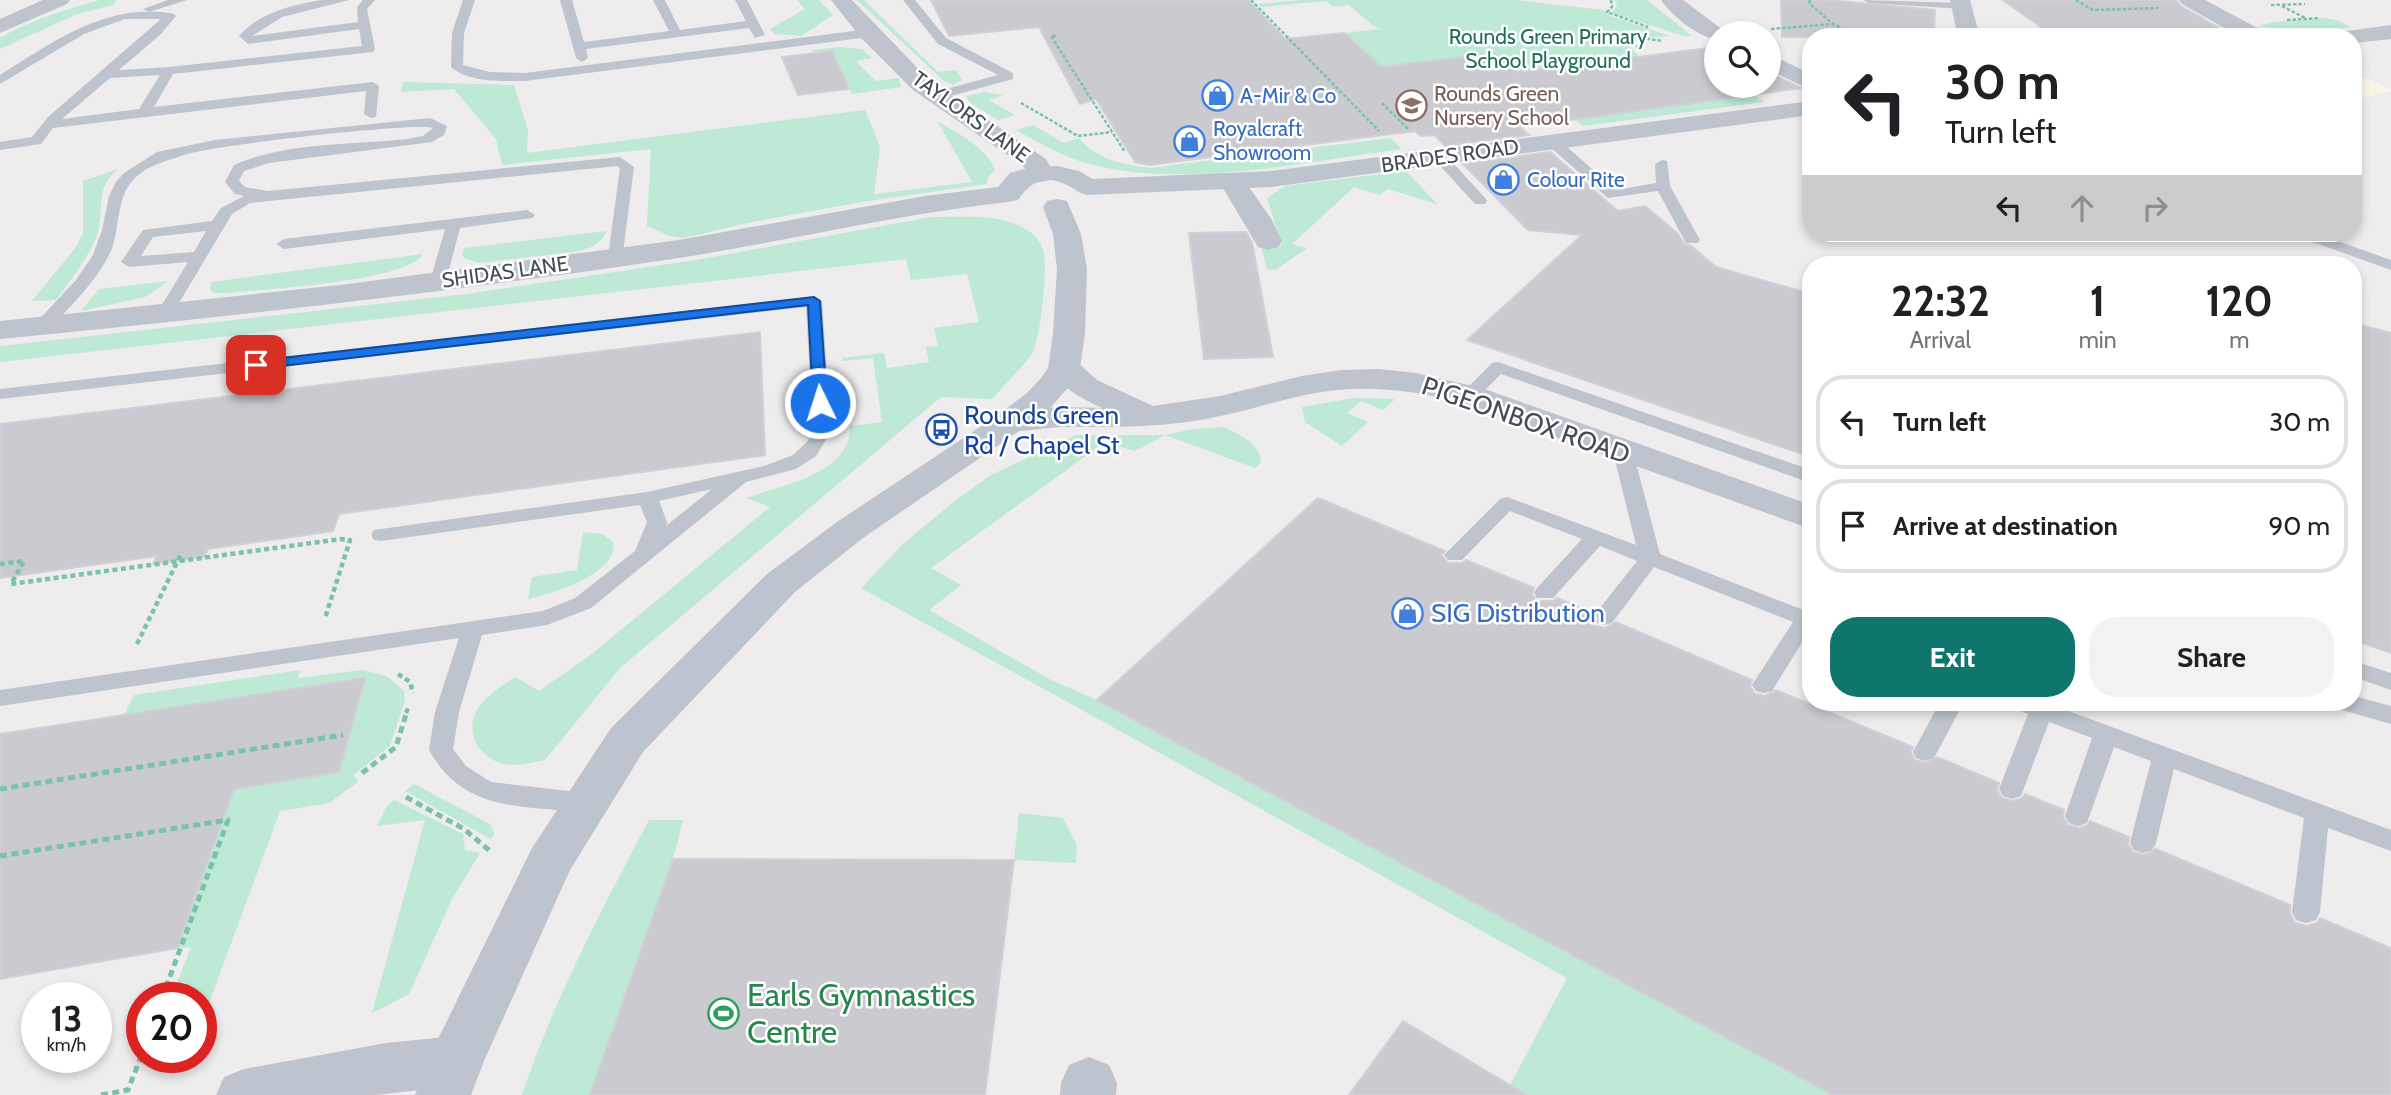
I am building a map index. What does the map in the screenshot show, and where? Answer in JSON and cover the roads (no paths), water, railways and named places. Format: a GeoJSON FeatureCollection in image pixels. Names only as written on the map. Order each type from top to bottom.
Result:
{"type":"FeatureCollection","features":[{"type":"Feature","properties":{"kind":"street"},"geometry":{"type":"LineString","coordinates":[[0,27],[49,4],[67,0]]}},
{"type":"Feature","properties":{"kind":"street","name":"TAYLORS LANE"},"geometry":{"type":"LineString","coordinates":[[841,0],[869,33],[921,85],[1025,156],[1062,189]]}},
{"type":"Feature","properties":{"kind":"street"},"geometry":{"type":"LineString","coordinates":[[1671,0],[1704,26]]}},
{"type":"Feature","properties":{"kind":"street"},"geometry":{"type":"LineString","coordinates":[[2189,0],[2240,28]]}},
{"type":"Feature","properties":{"kind":"street"},"geometry":{"type":"LineString","coordinates":[[1961,3],[1967,28]]}},
{"type":"Feature","properties":{"kind":"street"},"geometry":{"type":"LineString","coordinates":[[2362,35],[2391,32]]}},
{"type":"Feature","properties":{"kind":"street"},"geometry":{"type":"LineString","coordinates":[[1781,67],[1802,78]]}},
{"type":"Feature","properties":{"kind":"street","name":"BRADES ROAD"},"geometry":{"type":"LineString","coordinates":[[1008,194],[1018,203],[1029,207],[1062,189],[1233,183],[1802,109]]}},
{"type":"Feature","properties":{"kind":"street"},"geometry":{"type":"LineString","coordinates":[[244,1095],[386,1068],[449,1078],[549,862],[627,740],[781,583],[850,530],[1010,422],[1039,400],[1055,383],[1064,368],[1069,333],[1072,268],[1062,189],[1014,182],[1008,189],[1008,194]]}},
{"type":"Feature","properties":{"kind":"street"},"geometry":{"type":"LineString","coordinates":[[1233,183],[1258,220],[1268,241]]}},
{"type":"Feature","properties":{"kind":"street","name":"SHIDAS LANE"},"geometry":{"type":"LineString","coordinates":[[0,330],[438,281],[682,249],[891,208],[1008,194]]}},
{"type":"Feature","properties":{"kind":"street"},"geometry":{"type":"LineString","coordinates":[[1064,368],[1085,387],[1150,416]]}},
{"type":"Feature","properties":{"kind":"street","name":"PIGEONBOX ROAD"},"geometry":{"type":"LineString","coordinates":[[1010,422],[1051,416],[1114,419],[1150,416],[1246,401],[1325,382],[1401,380],[1438,386],[1470,396],[1802,515]]}},
{"type":"Feature","properties":{"kind":"lane"},"geometry":{"type":"LineString","coordinates":[[0,80],[80,31],[183,0]]}},
{"type":"Feature","properties":{"kind":"lane"},"geometry":{"type":"LineString","coordinates":[[0,146],[36,141],[49,125],[170,16],[183,0]]}},
{"type":"Feature","properties":{"kind":"lane"},"geometry":{"type":"LineString","coordinates":[[343,0],[279,15],[255,25],[245,36],[248,40],[363,25]]}},
{"type":"Feature","properties":{"kind":"lane"},"geometry":{"type":"LineString","coordinates":[[108,74],[169,71],[369,49],[361,9],[369,0]]}},
{"type":"Feature","properties":{"kind":"lane"},"geometry":{"type":"LineString","coordinates":[[469,0],[459,22],[455,43],[457,67],[474,75],[500,78],[586,70],[869,33]]}},
{"type":"Feature","properties":{"kind":"lane"},"geometry":{"type":"LineString","coordinates":[[566,0],[586,70]]}},
{"type":"Feature","properties":{"kind":"lane"},"geometry":{"type":"LineString","coordinates":[[659,0],[676,34]]}},
{"type":"Feature","properties":{"kind":"lane"},"geometry":{"type":"LineString","coordinates":[[741,0],[765,47]]}},
{"type":"Feature","properties":{"kind":"lane"},"geometry":{"type":"LineString","coordinates":[[909,0],[942,41],[1009,76],[936,96]]}},
{"type":"Feature","properties":{"kind":"lane"},"geometry":{"type":"LineString","coordinates":[[1869,0],[1961,3]]}},
{"type":"Feature","properties":{"kind":"lane"},"geometry":{"type":"LineString","coordinates":[[124,16],[170,16]]}},
{"type":"Feature","properties":{"kind":"lane"},"geometry":{"type":"LineString","coordinates":[[579,46],[754,24]]}},
{"type":"Feature","properties":{"kind":"lane"},"geometry":{"type":"LineString","coordinates":[[144,112],[169,71]]}},
{"type":"Feature","properties":{"kind":"lane"},"geometry":{"type":"LineString","coordinates":[[49,125],[373,86],[371,114]]}},
{"type":"Feature","properties":{"kind":"lane"},"geometry":{"type":"LineString","coordinates":[[42,326],[70,297],[101,255],[111,233],[117,187],[125,176],[162,155],[215,144],[401,122],[430,122],[440,126],[439,132],[427,139],[407,144],[274,157],[240,167]]}},
{"type":"Feature","properties":{"kind":"lane"},"geometry":{"type":"LineString","coordinates":[[1553,142],[1613,195],[1662,186]]}},
{"type":"Feature","properties":{"kind":"lane"},"geometry":{"type":"LineString","coordinates":[[162,155],[225,152],[245,160],[234,174],[232,182],[240,191],[268,195]]}},
{"type":"Feature","properties":{"kind":"lane"},"geometry":{"type":"LineString","coordinates":[[1440,157],[1480,201]]}},
{"type":"Feature","properties":{"kind":"lane"},"geometry":{"type":"LineString","coordinates":[[165,313],[226,211],[245,200],[268,195],[620,162],[627,167],[616,257]]}},
{"type":"Feature","properties":{"kind":"lane"},"geometry":{"type":"LineString","coordinates":[[1662,164],[1662,186],[1692,240]]}},
{"type":"Feature","properties":{"kind":"lane"},"geometry":{"type":"LineString","coordinates":[[284,244],[527,215]]}},
{"type":"Feature","properties":{"kind":"lane"},"geometry":{"type":"LineString","coordinates":[[438,281],[454,223]]}},
{"type":"Feature","properties":{"kind":"lane"},"geometry":{"type":"LineString","coordinates":[[200,256],[129,262],[148,233],[218,225]]}},
{"type":"Feature","properties":{"kind":"lane"},"geometry":{"type":"LineString","coordinates":[[2326,242],[2391,265]]}},
{"type":"Feature","properties":{"kind":"lane"},"geometry":{"type":"LineString","coordinates":[[0,394],[814,301],[822,431],[818,444],[808,455],[790,464],[647,498],[381,535]]}},
{"type":"Feature","properties":{"kind":"lane"},"geometry":{"type":"LineString","coordinates":[[1470,396],[1498,367],[1802,474]]}},
{"type":"Feature","properties":{"kind":"lane"},"geometry":{"type":"LineString","coordinates":[[1623,452],[1650,558]]}},
{"type":"Feature","properties":{"kind":"lane"},"geometry":{"type":"LineString","coordinates":[[0,698],[547,618],[583,603],[740,477]]}},
{"type":"Feature","properties":{"kind":"lane"},"geometry":{"type":"LineString","coordinates":[[645,554],[657,522],[647,498]]}},
{"type":"Feature","properties":{"kind":"lane"},"geometry":{"type":"LineString","coordinates":[[1455,555],[1507,503],[1802,617]]}},
{"type":"Feature","properties":{"kind":"lane"},"geometry":{"type":"LineString","coordinates":[[1545,593],[1596,537]]}},
{"type":"Feature","properties":{"kind":"lane"},"geometry":{"type":"LineString","coordinates":[[1604,618],[1650,558]]}},
{"type":"Feature","properties":{"kind":"lane"},"geometry":{"type":"LineString","coordinates":[[473,629],[447,712],[441,750],[457,773],[486,791],[586,803]]}},
{"type":"Feature","properties":{"kind":"lane"},"geometry":{"type":"LineString","coordinates":[[1764,685],[1802,630]]}},
{"type":"Feature","properties":{"kind":"lane"},"geometry":{"type":"LineString","coordinates":[[2362,672],[2391,682]]}},
{"type":"Feature","properties":{"kind":"lane"},"geometry":{"type":"LineString","coordinates":[[2362,707],[2391,715]]}},
{"type":"Feature","properties":{"kind":"lane"},"geometry":{"type":"LineString","coordinates":[[1925,752],[1947,711]]}},
{"type":"Feature","properties":{"kind":"lane"},"geometry":{"type":"LineString","coordinates":[[2012,789],[2030,711]]}},
{"type":"Feature","properties":{"kind":"lane"},"geometry":{"type":"LineString","coordinates":[[2044,711],[2391,841]]}},
{"type":"Feature","properties":{"kind":"lane"},"geometry":{"type":"LineString","coordinates":[[2078,816],[2106,734]]}},
{"type":"Feature","properties":{"kind":"lane"},"geometry":{"type":"LineString","coordinates":[[2143,844],[2165,756]]}},
{"type":"Feature","properties":{"kind":"lane"},"geometry":{"type":"LineString","coordinates":[[2306,912],[2317,813]]}},
{"type":"Feature","properties":{"kind":"place","name":"A-Mir & Co"},"geometry":{"type":"Point","coordinates":[1217,96]}},
{"type":"Feature","properties":{"kind":"place","name":"Rounds Green Nursery School"},"geometry":{"type":"Point","coordinates":[1411,106]}},
{"type":"Feature","properties":{"kind":"place","name":"Royalcraft Showroom"},"geometry":{"type":"Point","coordinates":[1190,141]}},
{"type":"Feature","properties":{"kind":"place","name":"Colour Rite"},"geometry":{"type":"Point","coordinates":[1504,180]}},
{"type":"Feature","properties":{"kind":"place","name":"Rounds Green Rd / Chapel St"},"geometry":{"type":"Point","coordinates":[941,430]}},
{"type":"Feature","properties":{"kind":"place","name":"SIG Distribution"},"geometry":{"type":"Point","coordinates":[1408,613]}},
{"type":"Feature","properties":{"kind":"place","name":"Earls Gymnastics Centre"},"geometry":{"type":"Point","coordinates":[724,1013]}},
{"type":"Feature","properties":{"kind":"park label","name":"Rounds Green Primary School Playground"},"geometry":{"type":"Point","coordinates":[1548,49]}}]}
